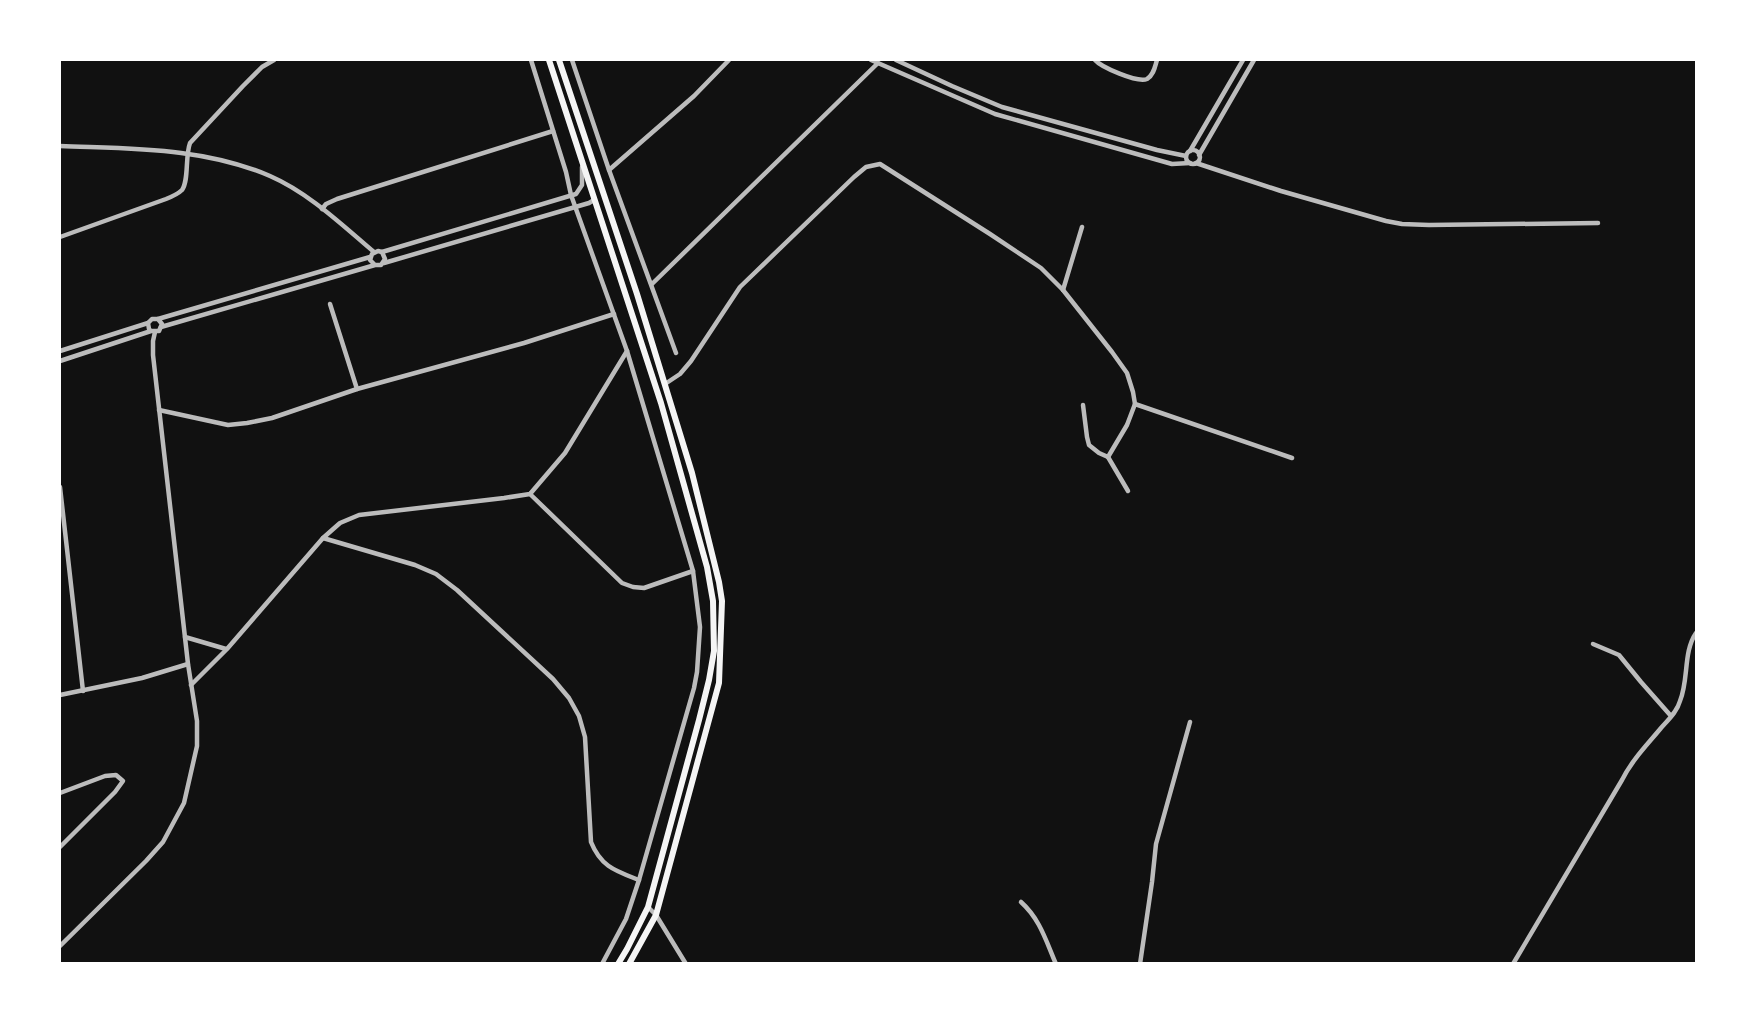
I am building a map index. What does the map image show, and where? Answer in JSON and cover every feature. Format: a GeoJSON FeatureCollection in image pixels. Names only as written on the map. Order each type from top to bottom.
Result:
{"type":"FeatureCollection","features":[{"type":"Feature","properties":{"kind":"main road"},"geometry":{"type":"LineString","coordinates":[[549,60],[661,404],[707,567],[713,601],[714,651],[709,680],[648,906],[618,964]]}},
{"type":"Feature","properties":{"kind":"main road"},"geometry":{"type":"LineString","coordinates":[[559,60],[638,294],[692,473],[722,601],[719,683],[656,915],[629,964]]}},
{"type":"Feature","properties":{"kind":"main road"},"geometry":{"type":"LineString","coordinates":[[594,200],[600,191],[598,175]]}},
{"type":"Feature","properties":{"kind":"street"},"geometry":{"type":"LineString","coordinates":[[60,237],[177,194],[186,179],[187,152],[194,137],[262,67],[274,60]]}},
{"type":"Feature","properties":{"kind":"street"},"geometry":{"type":"LineString","coordinates":[[531,60],[571,195],[627,351],[693,571],[700,627],[697,672],[639,880],[626,919],[602,964]]}},
{"type":"Feature","properties":{"kind":"street"},"geometry":{"type":"LineString","coordinates":[[572,60],[676,353]]}},
{"type":"Feature","properties":{"kind":"street"},"geometry":{"type":"LineString","coordinates":[[609,170],[694,96],[729,60]]}},
{"type":"Feature","properties":{"kind":"street"},"geometry":{"type":"LineString","coordinates":[[876,61],[884,63],[887,60]]}},
{"type":"Feature","properties":{"kind":"street"},"geometry":{"type":"LineString","coordinates":[[897,60],[1002,107],[1157,150],[1188,154],[1196,151],[1199,155]]}},
{"type":"Feature","properties":{"kind":"street"},"geometry":{"type":"LineString","coordinates":[[1095,60],[1107,68],[1142,80],[1150,77],[1157,60]]}},
{"type":"Feature","properties":{"kind":"street"},"geometry":{"type":"LineString","coordinates":[[1243,60],[1188,154],[1186,159],[1193,163],[1281,191],[1402,224],[1598,223]]}},
{"type":"Feature","properties":{"kind":"street"},"geometry":{"type":"LineString","coordinates":[[876,61],[995,114],[1172,164],[1193,163],[1199,159],[1254,60]]}},
{"type":"Feature","properties":{"kind":"street"},"geometry":{"type":"LineString","coordinates":[[652,284],[876,61]]}},
{"type":"Feature","properties":{"kind":"street"},"geometry":{"type":"LineString","coordinates":[[322,209],[337,199],[553,131]]}},
{"type":"Feature","properties":{"kind":"street"},"geometry":{"type":"LineString","coordinates":[[60,146],[187,152],[270,176],[322,209],[372,254]]}},
{"type":"Feature","properties":{"kind":"street"},"geometry":{"type":"LineString","coordinates":[[60,351],[148,323],[152,319],[571,195],[579,192],[582,185],[582,163]]}},
{"type":"Feature","properties":{"kind":"street"},"geometry":{"type":"LineString","coordinates":[[665,384],[680,374],[691,360],[740,287],[854,177],[866,167],[880,164],[1041,268],[1063,290],[1127,373],[1133,391],[1135,404],[1127,425],[1108,457]]}},
{"type":"Feature","properties":{"kind":"street"},"geometry":{"type":"LineString","coordinates":[[60,361],[161,327],[381,265],[594,200]]}},
{"type":"Feature","properties":{"kind":"street"},"geometry":{"type":"LineString","coordinates":[[1063,290],[1082,227]]}},
{"type":"Feature","properties":{"kind":"street"},"geometry":{"type":"LineString","coordinates":[[382,252],[384,263]]}},
{"type":"Feature","properties":{"kind":"street"},"geometry":{"type":"LineString","coordinates":[[372,254],[370,260],[375,265]]}},
{"type":"Feature","properties":{"kind":"street"},"geometry":{"type":"LineString","coordinates":[[330,303],[357,389]]}},
{"type":"Feature","properties":{"kind":"street"},"geometry":{"type":"LineString","coordinates":[[159,410],[228,425],[272,418],[357,389],[524,343],[614,314]]}},
{"type":"Feature","properties":{"kind":"street"},"geometry":{"type":"LineString","coordinates":[[158,319],[161,327]]}},
{"type":"Feature","properties":{"kind":"street"},"geometry":{"type":"LineString","coordinates":[[148,323],[149,329],[153,331]]}},
{"type":"Feature","properties":{"kind":"street"},"geometry":{"type":"LineString","coordinates":[[60,946],[163,842],[184,803],[197,746],[198,721],[188,664],[153,355],[153,331]]}},
{"type":"Feature","properties":{"kind":"street"},"geometry":{"type":"LineString","coordinates":[[191,685],[227,649],[323,538],[340,523],[359,515],[530,494],[565,453],[627,351]]}},
{"type":"Feature","properties":{"kind":"street"},"geometry":{"type":"LineString","coordinates":[[1135,404],[1292,458]]}},
{"type":"Feature","properties":{"kind":"street"},"geometry":{"type":"LineString","coordinates":[[1083,405],[1089,445],[1108,457],[1128,491]]}},
{"type":"Feature","properties":{"kind":"street"},"geometry":{"type":"LineString","coordinates":[[60,487],[83,691]]}},
{"type":"Feature","properties":{"kind":"street"},"geometry":{"type":"LineString","coordinates":[[530,494],[622,583],[644,588],[693,571]]}},
{"type":"Feature","properties":{"kind":"street"},"geometry":{"type":"LineString","coordinates":[[323,538],[415,565],[436,574],[457,590],[553,679],[569,698],[579,716],[585,737],[591,842],[596,854],[616,871],[639,880]]}},
{"type":"Feature","properties":{"kind":"street"},"geometry":{"type":"LineString","coordinates":[[1513,964],[1628,766],[1680,704],[1689,652],[1696,633]]}},
{"type":"Feature","properties":{"kind":"street"},"geometry":{"type":"LineString","coordinates":[[185,636],[227,649]]}},
{"type":"Feature","properties":{"kind":"street"},"geometry":{"type":"LineString","coordinates":[[1593,644],[1619,655],[1671,716]]}},
{"type":"Feature","properties":{"kind":"street"},"geometry":{"type":"LineString","coordinates":[[60,695],[142,678],[188,664]]}},
{"type":"Feature","properties":{"kind":"street"},"geometry":{"type":"LineString","coordinates":[[1140,964],[1156,844],[1190,722]]}},
{"type":"Feature","properties":{"kind":"street"},"geometry":{"type":"LineString","coordinates":[[60,793],[105,776],[116,775],[122,778],[122,784],[60,847]]}},
{"type":"Feature","properties":{"kind":"street"},"geometry":{"type":"LineString","coordinates":[[1021,901],[1039,922],[1056,964]]}},
{"type":"Feature","properties":{"kind":"street"},"geometry":{"type":"LineString","coordinates":[[648,906],[686,964]]}}]}
